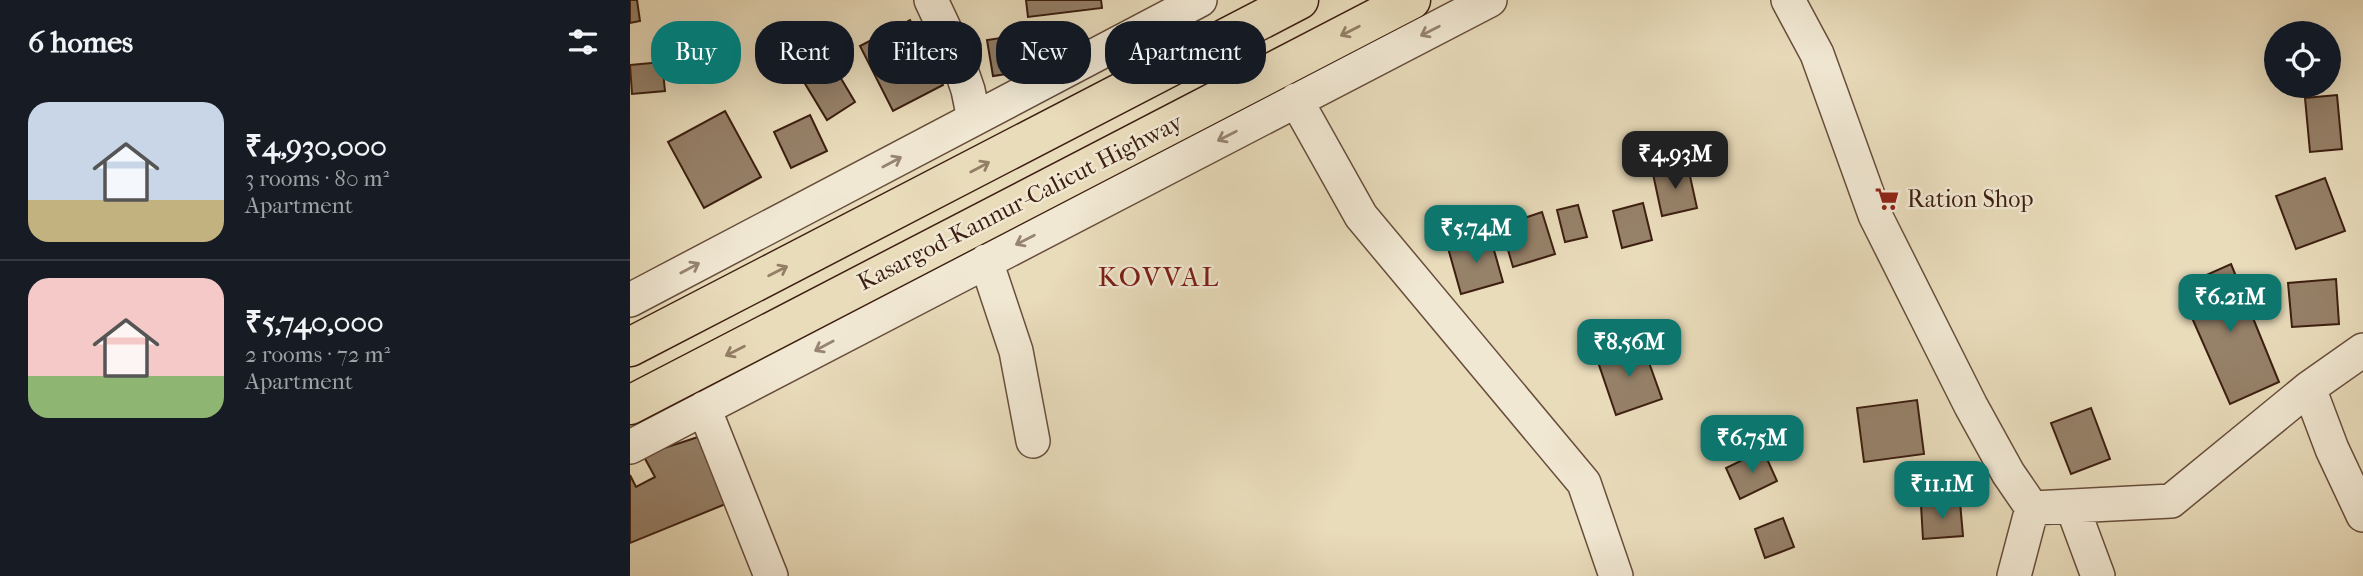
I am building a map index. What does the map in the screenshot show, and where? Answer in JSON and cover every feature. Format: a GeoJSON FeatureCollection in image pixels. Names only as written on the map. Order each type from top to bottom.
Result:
{"type":"FeatureCollection","features":[{"type":"Feature","properties":{"kind":"highway","name":"Kasargod-Kannur-Calicut Highway"},"geometry":{"type":"LineString","coordinates":[[630,347],[1298,0]]}},
{"type":"Feature","properties":{"kind":"highway","name":"Kasargod-Kannur-Calicut Highway"},"geometry":{"type":"LineString","coordinates":[[630,405],[1411,0]]}},
{"type":"Feature","properties":{"kind":"street"},"geometry":{"type":"LineString","coordinates":[[931,0],[954,49],[968,90],[974,119]]}},
{"type":"Feature","properties":{"kind":"street"},"geometry":{"type":"LineString","coordinates":[[630,300],[1200,0]]}},
{"type":"Feature","properties":{"kind":"street"},"geometry":{"type":"LineString","coordinates":[[630,447],[1490,0]]}},
{"type":"Feature","properties":{"kind":"street"},"geometry":{"type":"LineString","coordinates":[[1788,0],[1817,54],[1875,215],[1971,406],[2008,472],[2032,508],[2014,576]]}},
{"type":"Feature","properties":{"kind":"street"},"geometry":{"type":"LineString","coordinates":[[1296,100],[1361,216],[1584,483],[1616,576]]}},
{"type":"Feature","properties":{"kind":"street"},"geometry":{"type":"LineString","coordinates":[[986,261],[1016,351],[1033,441]]}},
{"type":"Feature","properties":{"kind":"street"},"geometry":{"type":"LineString","coordinates":[[2032,508],[2171,501],[2309,388],[2363,350]]}},
{"type":"Feature","properties":{"kind":"street"},"geometry":{"type":"LineString","coordinates":[[2309,388],[2332,449],[2363,515]]}},
{"type":"Feature","properties":{"kind":"street"},"geometry":{"type":"LineString","coordinates":[[704,408],[771,576]]}},
{"type":"Feature","properties":{"kind":"street"},"geometry":{"type":"LineString","coordinates":[[2071,506],[2098,576]]}},
{"type":"Feature","properties":{"kind":"building"},"geometry":{"type":"Polygon","coordinates":[[[630,0],[637,0],[640,21],[630,23],[630,0]]]}},
{"type":"Feature","properties":{"kind":"building"},"geometry":{"type":"Polygon","coordinates":[[[1026,0],[1101,0],[1102,8],[1028,17],[1026,0]]]}},
{"type":"Feature","properties":{"kind":"building"},"geometry":{"type":"Polygon","coordinates":[[[996,39],[996,76],[993,76],[987,40],[996,39]]]}},
{"type":"Feature","properties":{"kind":"building"},"geometry":{"type":"Polygon","coordinates":[[[868,42],[868,62],[860,46],[868,42]]]}},
{"type":"Feature","properties":{"kind":"building"},"geometry":{"type":"Polygon","coordinates":[[[651,63],[651,84],[664,84],[665,91],[632,94],[630,65],[651,63]]]}},
{"type":"Feature","properties":{"kind":"building"},"geometry":{"type":"Polygon","coordinates":[[[805,84],[844,84],[855,102],[827,120],[805,84]]]}},
{"type":"Feature","properties":{"kind":"building"},"geometry":{"type":"Polygon","coordinates":[[[879,84],[942,84],[943,85],[893,111],[879,84]]]}},
{"type":"Feature","properties":{"kind":"building"},"geometry":{"type":"Polygon","coordinates":[[[2305,98],[2337,98],[2342,149],[2310,152],[2305,98]]]}},
{"type":"Feature","properties":{"kind":"building"},"geometry":{"type":"Polygon","coordinates":[[[725,111],[761,177],[704,208],[668,142],[725,111]]]}},
{"type":"Feature","properties":{"kind":"building"},"geometry":{"type":"Polygon","coordinates":[[[810,115],[827,151],[791,168],[774,132],[810,115]]]}},
{"type":"Feature","properties":{"kind":"building"},"geometry":{"type":"Polygon","coordinates":[[[1688,167],[1697,208],[1662,216],[1653,174],[1688,167]]]}},
{"type":"Feature","properties":{"kind":"building"},"geometry":{"type":"Polygon","coordinates":[[[2325,178],[2345,231],[2296,249],[2276,196],[2325,178]]]}},
{"type":"Feature","properties":{"kind":"building"},"geometry":{"type":"Polygon","coordinates":[[[1643,203],[1652,240],[1622,248],[1613,211],[1643,203]]]}},
{"type":"Feature","properties":{"kind":"building"},"geometry":{"type":"Polygon","coordinates":[[[1578,205],[1587,237],[1565,242],[1557,210],[1578,205]]]}},
{"type":"Feature","properties":{"kind":"building"},"geometry":{"type":"Polygon","coordinates":[[[1542,212],[1555,254],[1513,267],[1501,226],[1542,212]]]}},
{"type":"Feature","properties":{"kind":"building"},"geometry":{"type":"Polygon","coordinates":[[[1490,236],[1503,282],[1461,294],[1448,248],[1490,236]]]}},
{"type":"Feature","properties":{"kind":"building"},"geometry":{"type":"Polygon","coordinates":[[[2231,264],[2279,382],[2230,404],[2181,293],[2204,276],[2231,264]]]}},
{"type":"Feature","properties":{"kind":"building"},"geometry":{"type":"Polygon","coordinates":[[[2336,279],[2339,324],[2292,327],[2288,283],[2336,279]]]}},
{"type":"Feature","properties":{"kind":"building"},"geometry":{"type":"Polygon","coordinates":[[[1642,343],[1662,399],[1616,415],[1597,359],[1642,343]]]}},
{"type":"Feature","properties":{"kind":"building"},"geometry":{"type":"Polygon","coordinates":[[[1917,400],[1924,454],[1864,462],[1857,408],[1917,400]]]}},
{"type":"Feature","properties":{"kind":"building"},"geometry":{"type":"Polygon","coordinates":[[[2091,408],[2110,459],[2071,474],[2051,423],[2091,408]]]}},
{"type":"Feature","properties":{"kind":"building"},"geometry":{"type":"Polygon","coordinates":[[[701,436],[733,501],[630,543],[630,475],[636,487],[655,477],[643,455],[701,436]]]}},
{"type":"Feature","properties":{"kind":"building"},"geometry":{"type":"Polygon","coordinates":[[[1763,450],[1777,481],[1740,499],[1726,468],[1763,450]]]}},
{"type":"Feature","properties":{"kind":"building"},"geometry":{"type":"Polygon","coordinates":[[[1960,502],[1963,536],[1923,539],[1921,505],[1960,502]]]}},
{"type":"Feature","properties":{"kind":"building"},"geometry":{"type":"Polygon","coordinates":[[[1783,518],[1794,547],[1765,558],[1755,529],[1783,518]]]}},
{"type":"Feature","properties":{"kind":"place","name":"Ration Shop"},"geometry":{"type":"Point","coordinates":[1887,199]}},
{"type":"Feature","properties":{"kind":"district","name":"KOVVAL"},"geometry":{"type":"Point","coordinates":[1159,276]}}]}
